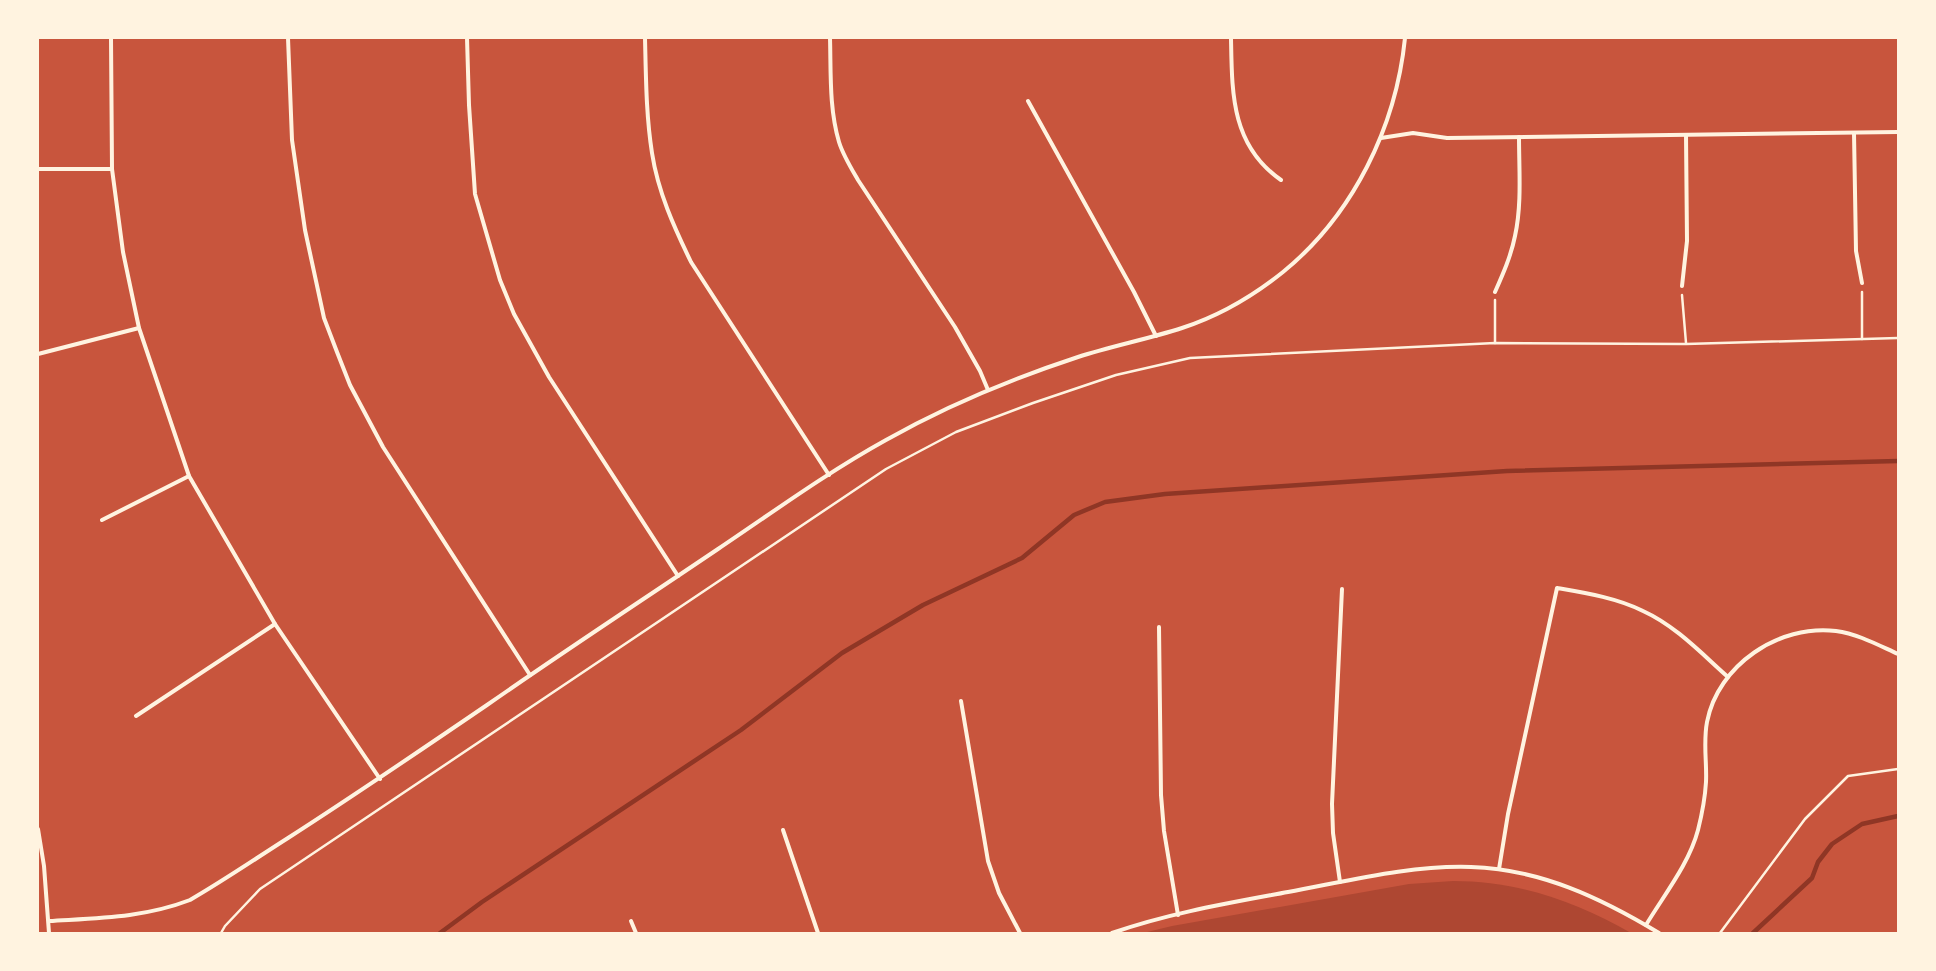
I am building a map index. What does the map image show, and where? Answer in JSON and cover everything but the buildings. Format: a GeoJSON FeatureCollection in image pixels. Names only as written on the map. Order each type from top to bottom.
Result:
{"type":"FeatureCollection","features":[{"type":"Feature","properties":{"kind":"street"},"geometry":{"type":"LineString","coordinates":[[111,38],[112,169],[123,252],[139,328],[189,476],[275,624],[380,779]]}},
{"type":"Feature","properties":{"kind":"street"},"geometry":{"type":"LineString","coordinates":[[288,38],[292,140],[305,230],[324,318],[350,385],[383,447],[530,675]]}},
{"type":"Feature","properties":{"kind":"street"},"geometry":{"type":"LineString","coordinates":[[467,38],[469,105],[476,194],[500,280],[520,327],[549,377],[678,576]]}},
{"type":"Feature","properties":{"kind":"street"},"geometry":{"type":"LineString","coordinates":[[645,38],[648,117],[652,155],[661,192],[674,228],[691,262],[829,476]]}},
{"type":"Feature","properties":{"kind":"street"},"geometry":{"type":"LineString","coordinates":[[830,38],[832,110],[836,132],[845,158],[955,327],[980,371],[988,390]]}},
{"type":"Feature","properties":{"kind":"street"},"geometry":{"type":"LineString","coordinates":[[1231,38],[1234,101],[1245,138],[1254,155],[1281,180]]}},
{"type":"Feature","properties":{"kind":"street"},"geometry":{"type":"LineString","coordinates":[[49,921],[147,914],[190,900],[380,779],[530,675],[678,576],[829,476],[887,440],[945,409],[988,390],[1083,355],[1186,327],[1223,311],[1250,296],[1287,269],[1327,228],[1346,202],[1365,170],[1381,138],[1395,95],[1405,38]]}},
{"type":"Feature","properties":{"kind":"street"},"geometry":{"type":"LineString","coordinates":[[1028,101],[1134,292],[1156,336]]}},
{"type":"Feature","properties":{"kind":"street"},"geometry":{"type":"LineString","coordinates":[[1381,138],[1413,133],[1448,138],[1898,132]]}},
{"type":"Feature","properties":{"kind":"street"},"geometry":{"type":"LineString","coordinates":[[1854,133],[1856,251],[1862,283]]}},
{"type":"Feature","properties":{"kind":"street"},"geometry":{"type":"LineString","coordinates":[[1682,286],[1688,241],[1686,135]]}},
{"type":"Feature","properties":{"kind":"street"},"geometry":{"type":"LineString","coordinates":[[1495,292],[1508,264],[1515,237],[1519,209],[1519,137]]}},
{"type":"Feature","properties":{"kind":"street"},"geometry":{"type":"LineString","coordinates":[[38,169],[112,169]]}},
{"type":"Feature","properties":{"kind":"street"},"geometry":{"type":"LineString","coordinates":[[38,354],[139,328]]}},
{"type":"Feature","properties":{"kind":"street"},"geometry":{"type":"LineString","coordinates":[[102,520],[189,476]]}},
{"type":"Feature","properties":{"kind":"street"},"geometry":{"type":"LineString","coordinates":[[1499,869],[1508,814],[1557,588],[1622,602],[1644,611],[1679,634],[1728,677]]}},
{"type":"Feature","properties":{"kind":"street"},"geometry":{"type":"LineString","coordinates":[[1340,882],[1333,833],[1332,804],[1342,589]]}},
{"type":"Feature","properties":{"kind":"street"},"geometry":{"type":"LineString","coordinates":[[136,716],[275,624]]}},
{"type":"Feature","properties":{"kind":"street"},"geometry":{"type":"LineString","coordinates":[[1159,627],[1161,795],[1164,831],[1178,914]]}},
{"type":"Feature","properties":{"kind":"street"},"geometry":{"type":"LineString","coordinates":[[1646,925],[1689,855],[1698,832],[1705,794],[1704,740],[1707,720],[1715,700],[1728,677],[1742,662],[1758,650],[1776,640],[1795,634],[1815,631],[1835,631],[1856,636],[1898,654]]}},
{"type":"Feature","properties":{"kind":"street"},"geometry":{"type":"LineString","coordinates":[[961,701],[988,861],[999,893],[1020,933]]}},
{"type":"Feature","properties":{"kind":"street"},"geometry":{"type":"LineString","coordinates":[[38,829],[44,866],[49,933]]}},
{"type":"Feature","properties":{"kind":"street"},"geometry":{"type":"LineString","coordinates":[[783,830],[818,933]]}},
{"type":"Feature","properties":{"kind":"street"},"geometry":{"type":"LineString","coordinates":[[1112,933],[1152,920],[1212,906],[1340,882],[1430,868],[1471,867],[1499,869],[1540,877],[1566,886],[1605,902],[1659,933]]}},
{"type":"Feature","properties":{"kind":"street"},"geometry":{"type":"LineString","coordinates":[[631,921],[636,933]]}},
{"type":"Feature","properties":{"kind":"path"},"geometry":{"type":"LineString","coordinates":[[1862,283],[1862,339]]}},
{"type":"Feature","properties":{"kind":"path"},"geometry":{"type":"LineString","coordinates":[[1682,286],[1686,344]]}},
{"type":"Feature","properties":{"kind":"path"},"geometry":{"type":"LineString","coordinates":[[1495,292],[1495,343]]}},
{"type":"Feature","properties":{"kind":"path"},"geometry":{"type":"LineString","coordinates":[[221,933],[225,926],[260,889],[886,469],[956,432],[1116,375],[1190,358],[1495,343],[1686,344],[1898,338]]}},
{"type":"Feature","properties":{"kind":"path"},"geometry":{"type":"LineString","coordinates":[[1720,933],[1805,819],[1848,776],[1898,769]]}},
{"type":"Feature","properties":{"kind":"shaded area"},"geometry":{"type":"Polygon","coordinates":[[[1453,881],[1500,885],[1545,895],[1589,911],[1631,933],[1143,933],[1172,926],[1409,884],[1453,881]]]}},
{"type":"Feature","properties":{"kind":"waterway"},"geometry":{"type":"LineString","coordinates":[[440,933],[482,902],[741,730],[842,653],[923,605],[1022,558],[1074,515],[1105,502],[1165,494],[1507,471],[1898,461]]}},
{"type":"Feature","properties":{"kind":"waterway"},"geometry":{"type":"LineString","coordinates":[[1753,933],[1812,878],[1818,862],[1832,844],[1862,824],[1898,816]]}}]}
